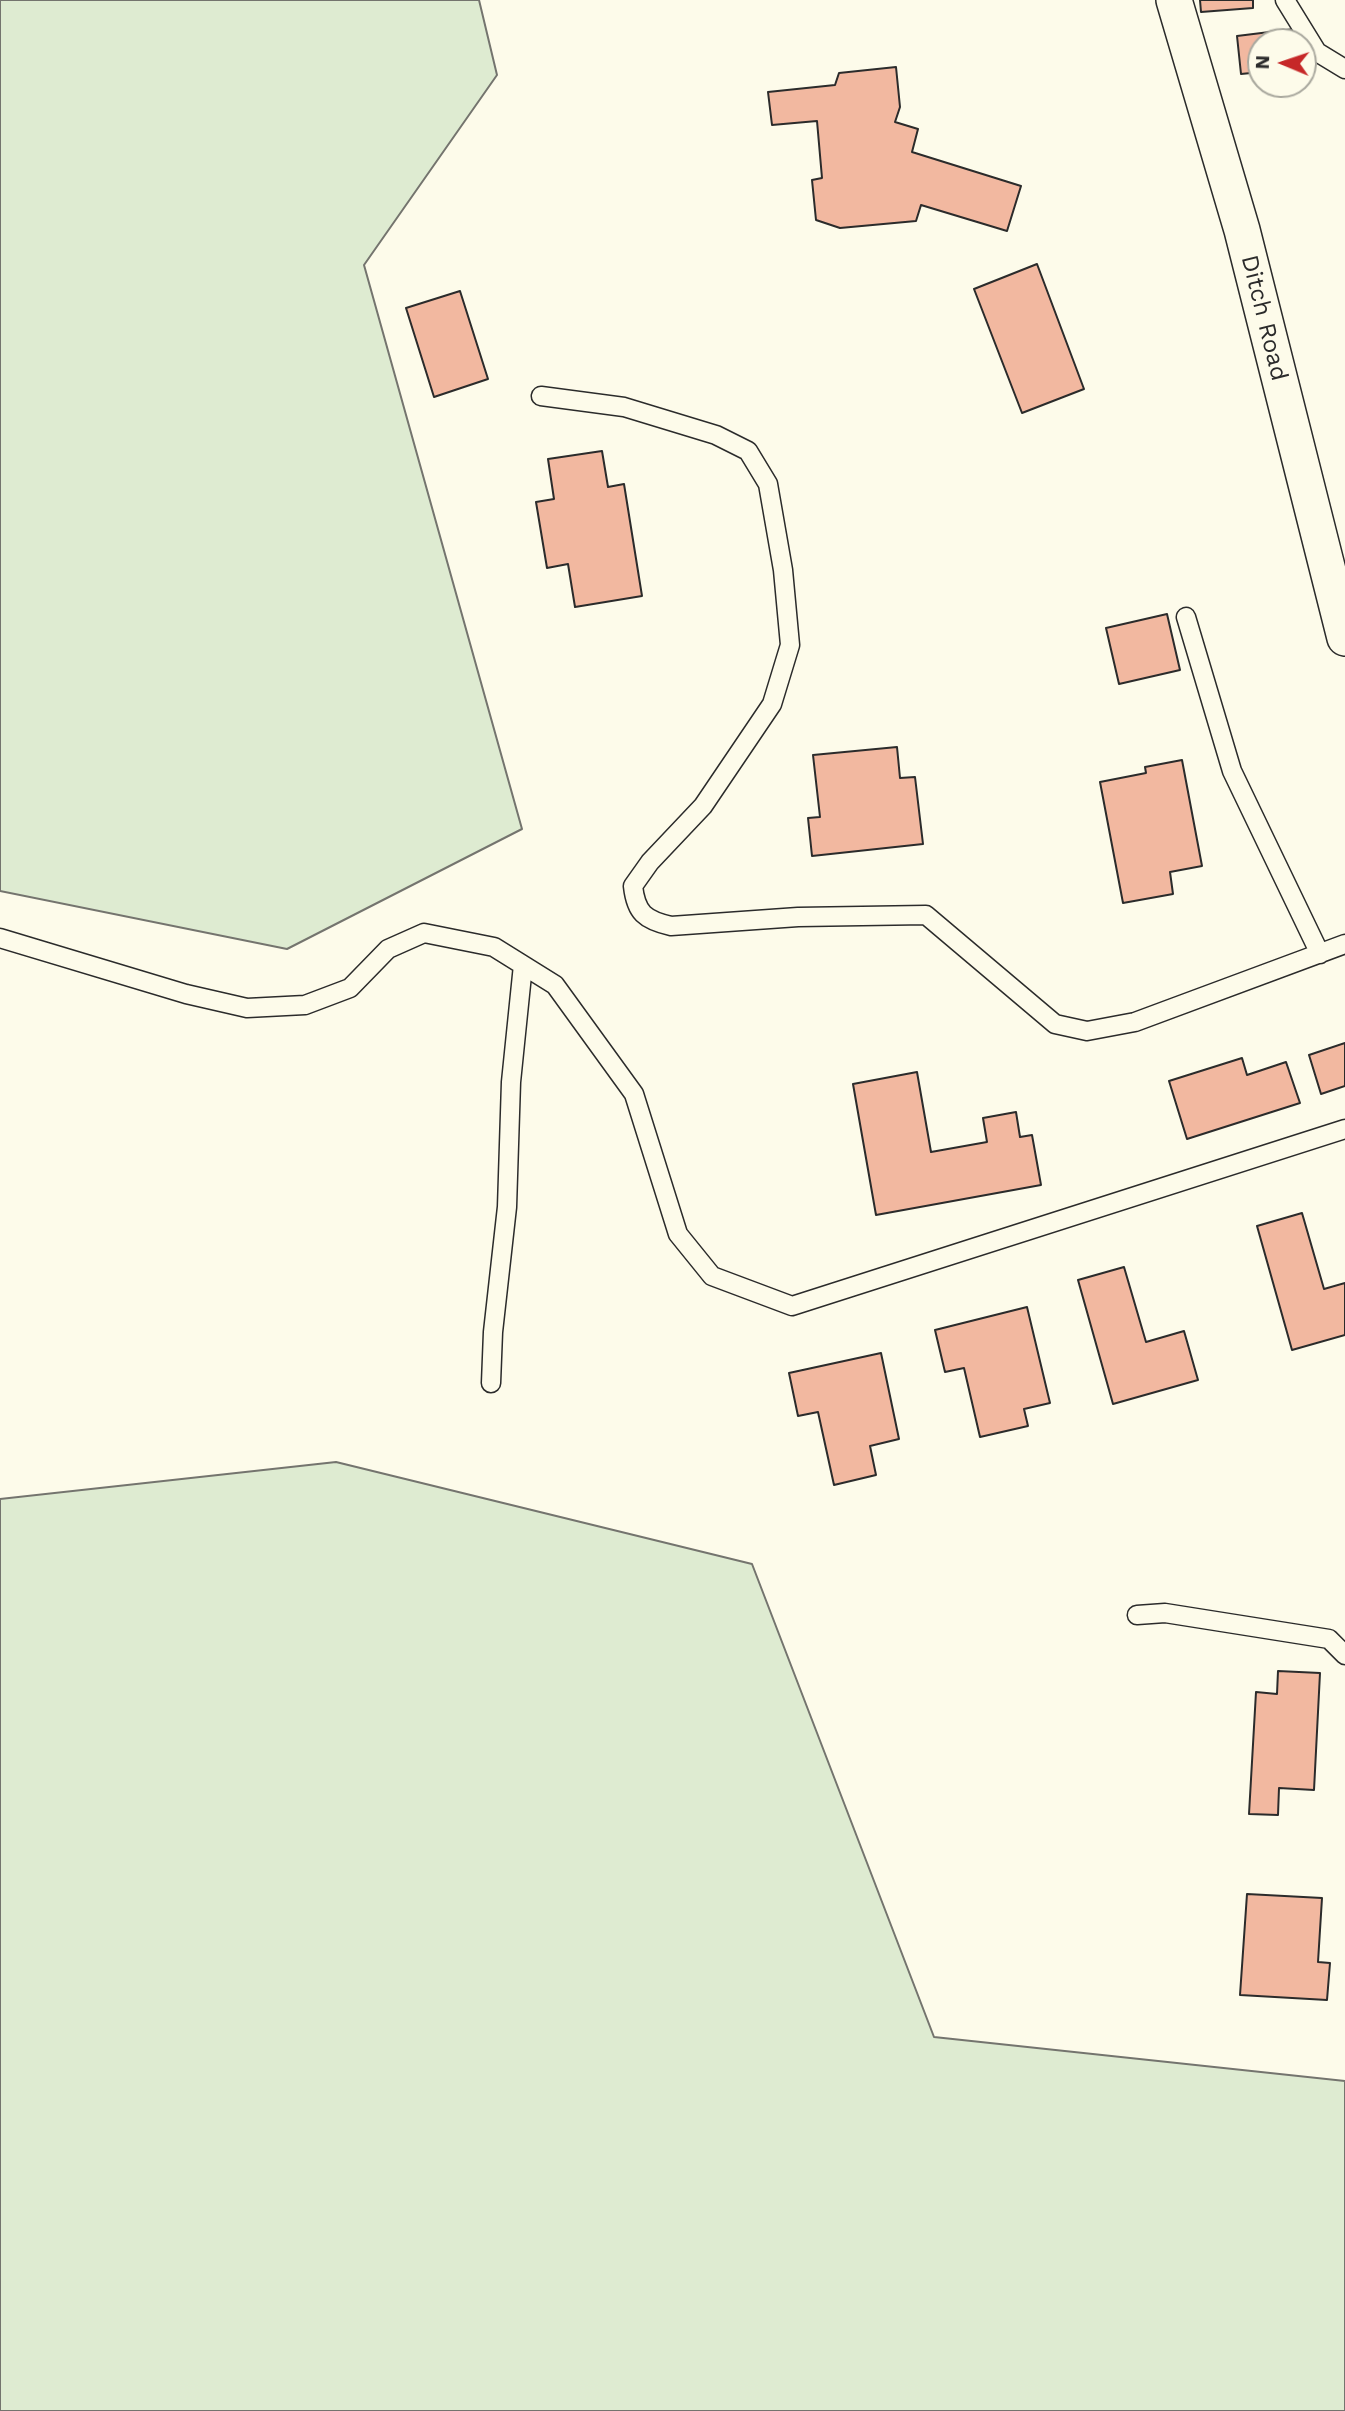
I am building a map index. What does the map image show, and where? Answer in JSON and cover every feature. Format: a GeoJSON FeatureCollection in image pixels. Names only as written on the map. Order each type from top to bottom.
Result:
{"type":"FeatureCollection","features":[{"type":"Feature","properties":{"kind":"street","name":"Ditch Road"},"geometry":{"type":"LineString","coordinates":[[1174,0],[1242,230],[1345,638]]}},
{"type":"Feature","properties":{"kind":"lane"},"geometry":{"type":"LineString","coordinates":[[1285,0],[1317,52],[1345,69]]}},
{"type":"Feature","properties":{"kind":"lane"},"geometry":{"type":"LineString","coordinates":[[541,396],[624,407],[716,435],[748,452],[768,484],[783,570],[790,645],[772,704],[765,715],[703,806],[650,862],[634,886],[635,904],[651,922],[671,926],[798,916],[926,915],[1055,1024],[1087,1031],[1135,1022],[1345,944]]}},
{"type":"Feature","properties":{"kind":"lane"},"geometry":{"type":"LineString","coordinates":[[1186,617],[1232,771],[1320,954]]}},
{"type":"Feature","properties":{"kind":"lane"},"geometry":{"type":"LineString","coordinates":[[0,938],[186,994],[247,1008],[305,1005],[350,988],[388,949],[424,933],[494,947],[555,985],[634,1094],[678,1234],[703,1266],[712,1276],[792,1306],[1345,1129]]}},
{"type":"Feature","properties":{"kind":"lane"},"geometry":{"type":"LineString","coordinates":[[491,1383],[493,1332],[507,1207],[511,1082],[523,965]]}},
{"type":"Feature","properties":{"kind":"lane"},"geometry":{"type":"LineString","coordinates":[[1137,1615],[1165,1613],[1329,1639],[1345,1655]]}},
{"type":"Feature","properties":{"kind":"green space"},"geometry":{"type":"Polygon","coordinates":[[[0,0],[479,0],[497,75],[364,265],[522,829],[287,949],[0,891],[0,0]]]}},
{"type":"Feature","properties":{"kind":"green space"},"geometry":{"type":"Polygon","coordinates":[[[336,1462],[752,1564],[934,2037],[1345,2081],[1345,2411],[0,2411],[0,1499],[336,1462]]]}},
{"type":"Feature","properties":{"kind":"building"},"geometry":{"type":"Polygon","coordinates":[[[1200,0],[1253,0],[1253,8],[1201,12],[1200,0]]]}},
{"type":"Feature","properties":{"kind":"building"},"geometry":{"type":"Polygon","coordinates":[[[1247,35],[1247,73],[1241,74],[1237,36],[1247,35]]]}},
{"type":"Feature","properties":{"kind":"building"},"geometry":{"type":"Polygon","coordinates":[[[896,67],[900,107],[895,122],[918,129],[912,152],[1021,186],[1007,231],[921,205],[916,221],[840,228],[816,220],[812,180],[822,178],[817,121],[772,125],[768,92],[835,85],[839,73],[896,67]]]}},
{"type":"Feature","properties":{"kind":"building"},"geometry":{"type":"Polygon","coordinates":[[[1037,264],[1084,389],[1022,413],[974,289],[1037,264]]]}},
{"type":"Feature","properties":{"kind":"building"},"geometry":{"type":"Polygon","coordinates":[[[460,291],[488,379],[434,397],[406,308],[460,291]]]}},
{"type":"Feature","properties":{"kind":"building"},"geometry":{"type":"Polygon","coordinates":[[[602,451],[608,487],[624,484],[642,596],[575,607],[568,564],[547,568],[536,502],[554,499],[548,459],[602,451]]]}},
{"type":"Feature","properties":{"kind":"building"},"geometry":{"type":"Polygon","coordinates":[[[1167,614],[1180,670],[1119,684],[1106,628],[1167,614]]]}},
{"type":"Feature","properties":{"kind":"building"},"geometry":{"type":"Polygon","coordinates":[[[897,747],[900,778],[915,777],[923,844],[812,856],[808,818],[820,817],[813,755],[897,747]]]}},
{"type":"Feature","properties":{"kind":"building"},"geometry":{"type":"Polygon","coordinates":[[[1182,760],[1202,866],[1170,872],[1173,894],[1123,903],[1100,782],[1146,773],[1145,767],[1182,760]]]}},
{"type":"Feature","properties":{"kind":"building"},"geometry":{"type":"Polygon","coordinates":[[[1345,1043],[1345,1086],[1321,1094],[1309,1055],[1345,1043]]]}},
{"type":"Feature","properties":{"kind":"building"},"geometry":{"type":"Polygon","coordinates":[[[1242,1058],[1247,1075],[1286,1062],[1300,1103],[1187,1139],[1169,1081],[1242,1058]]]}},
{"type":"Feature","properties":{"kind":"building"},"geometry":{"type":"Polygon","coordinates":[[[917,1072],[931,1152],[987,1142],[983,1118],[1016,1112],[1020,1137],[1032,1135],[1041,1185],[876,1215],[853,1084],[917,1072]]]}},
{"type":"Feature","properties":{"kind":"building"},"geometry":{"type":"Polygon","coordinates":[[[1302,1213],[1324,1289],[1345,1283],[1345,1335],[1292,1350],[1257,1226],[1302,1213]]]}},
{"type":"Feature","properties":{"kind":"building"},"geometry":{"type":"Polygon","coordinates":[[[1124,1267],[1146,1342],[1184,1331],[1198,1380],[1113,1404],[1078,1280],[1124,1267]]]}},
{"type":"Feature","properties":{"kind":"building"},"geometry":{"type":"Polygon","coordinates":[[[1027,1307],[1050,1403],[1024,1409],[1028,1426],[980,1437],[964,1368],[945,1372],[935,1330],[1027,1307]]]}},
{"type":"Feature","properties":{"kind":"building"},"geometry":{"type":"Polygon","coordinates":[[[881,1353],[899,1439],[870,1446],[876,1475],[834,1485],[818,1412],[798,1416],[789,1373],[881,1353]]]}},
{"type":"Feature","properties":{"kind":"building"},"geometry":{"type":"Polygon","coordinates":[[[1278,1671],[1320,1673],[1314,1790],[1279,1788],[1278,1815],[1249,1814],[1256,1692],[1277,1694],[1278,1671]]]}},
{"type":"Feature","properties":{"kind":"building"},"geometry":{"type":"Polygon","coordinates":[[[1247,1894],[1322,1898],[1318,1962],[1330,1963],[1327,2000],[1240,1995],[1247,1894]]]}}]}
